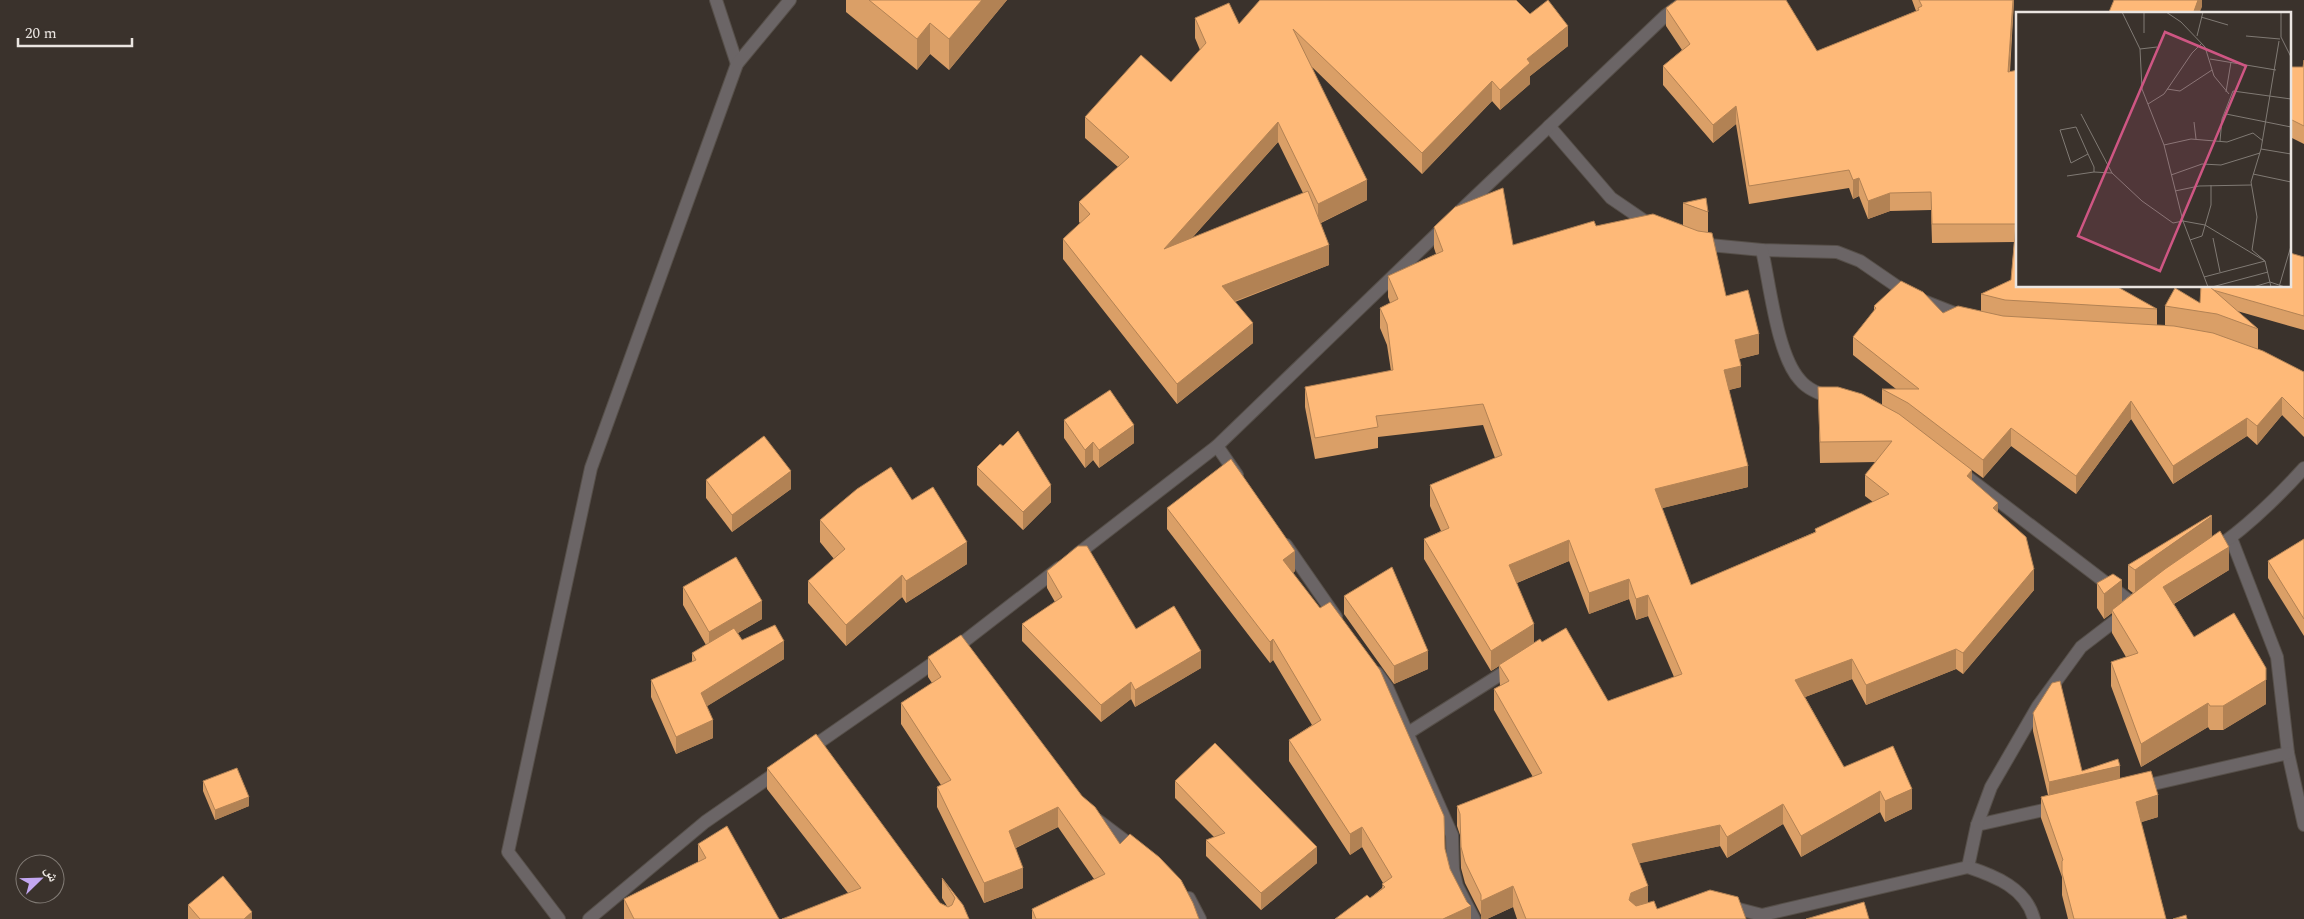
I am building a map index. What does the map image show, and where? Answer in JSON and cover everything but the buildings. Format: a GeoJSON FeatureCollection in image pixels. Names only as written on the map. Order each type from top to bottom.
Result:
{"type":"FeatureCollection","features":[{"type":"Feature","properties":{"kind":"street"},"geometry":{"type":"LineString","coordinates":[[716,0],[737,64]]}},
{"type":"Feature","properties":{"kind":"street"},"geometry":{"type":"LineString","coordinates":[[559,919],[508,852],[591,468],[737,64],[790,0]]}},
{"type":"Feature","properties":{"kind":"street"},"geometry":{"type":"LineString","coordinates":[[589,919],[705,822],[821,747],[964,647],[1217,446],[1548,126],[1665,16],[1687,0]]}},
{"type":"Feature","properties":{"kind":"street"},"geometry":{"type":"LineString","coordinates":[[1548,126],[1611,198],[1649,224],[1666,231]]}},
{"type":"Feature","properties":{"kind":"street"},"geometry":{"type":"LineString","coordinates":[[1683,238],[1701,244],[1762,250],[1838,252],[1860,261],[1911,296],[1955,315],[1975,319]]}},
{"type":"Feature","properties":{"kind":"street"},"geometry":{"type":"LineString","coordinates":[[1762,250],[1784,354],[1800,380],[1819,394],[1847,402]]}},
{"type":"Feature","properties":{"kind":"street"},"geometry":{"type":"LineString","coordinates":[[1217,446],[1245,487]]}},
{"type":"Feature","properties":{"kind":"street"},"geometry":{"type":"LineString","coordinates":[[1950,464],[2136,605]]}},
{"type":"Feature","properties":{"kind":"street"},"geometry":{"type":"LineString","coordinates":[[2200,560],[2231,538],[2278,496],[2304,468]]}},
{"type":"Feature","properties":{"kind":"street"},"geometry":{"type":"LineString","coordinates":[[1279,535],[1341,624]]}},
{"type":"Feature","properties":{"kind":"street"},"geometry":{"type":"LineString","coordinates":[[2231,538],[2277,657],[2288,753],[2304,825]]}},
{"type":"Feature","properties":{"kind":"street"},"geometry":{"type":"LineString","coordinates":[[1968,867],[1977,826],[1991,786],[2038,706],[2081,647],[2148,596]]}},
{"type":"Feature","properties":{"kind":"street"},"geometry":{"type":"LineString","coordinates":[[1408,732],[1523,660]]}},
{"type":"Feature","properties":{"kind":"street"},"geometry":{"type":"LineString","coordinates":[[1370,664],[1388,687],[1452,835],[1453,869],[1458,886],[1474,919]]}},
{"type":"Feature","properties":{"kind":"street"},"geometry":{"type":"LineString","coordinates":[[2132,789],[2288,753]]}},
{"type":"Feature","properties":{"kind":"street"},"geometry":{"type":"LineString","coordinates":[[1977,826],[2074,803]]}},
{"type":"Feature","properties":{"kind":"street"},"geometry":{"type":"LineString","coordinates":[[1088,812],[1114,834],[1150,859]]}},
{"type":"Feature","properties":{"kind":"street"},"geometry":{"type":"LineString","coordinates":[[1716,904],[1763,917],[1968,867],[1995,876],[2012,887],[2031,909],[2034,919]]}},
{"type":"Feature","properties":{"kind":"street"},"geometry":{"type":"LineString","coordinates":[[1182,890],[1188,896],[1200,919]]}}]}
